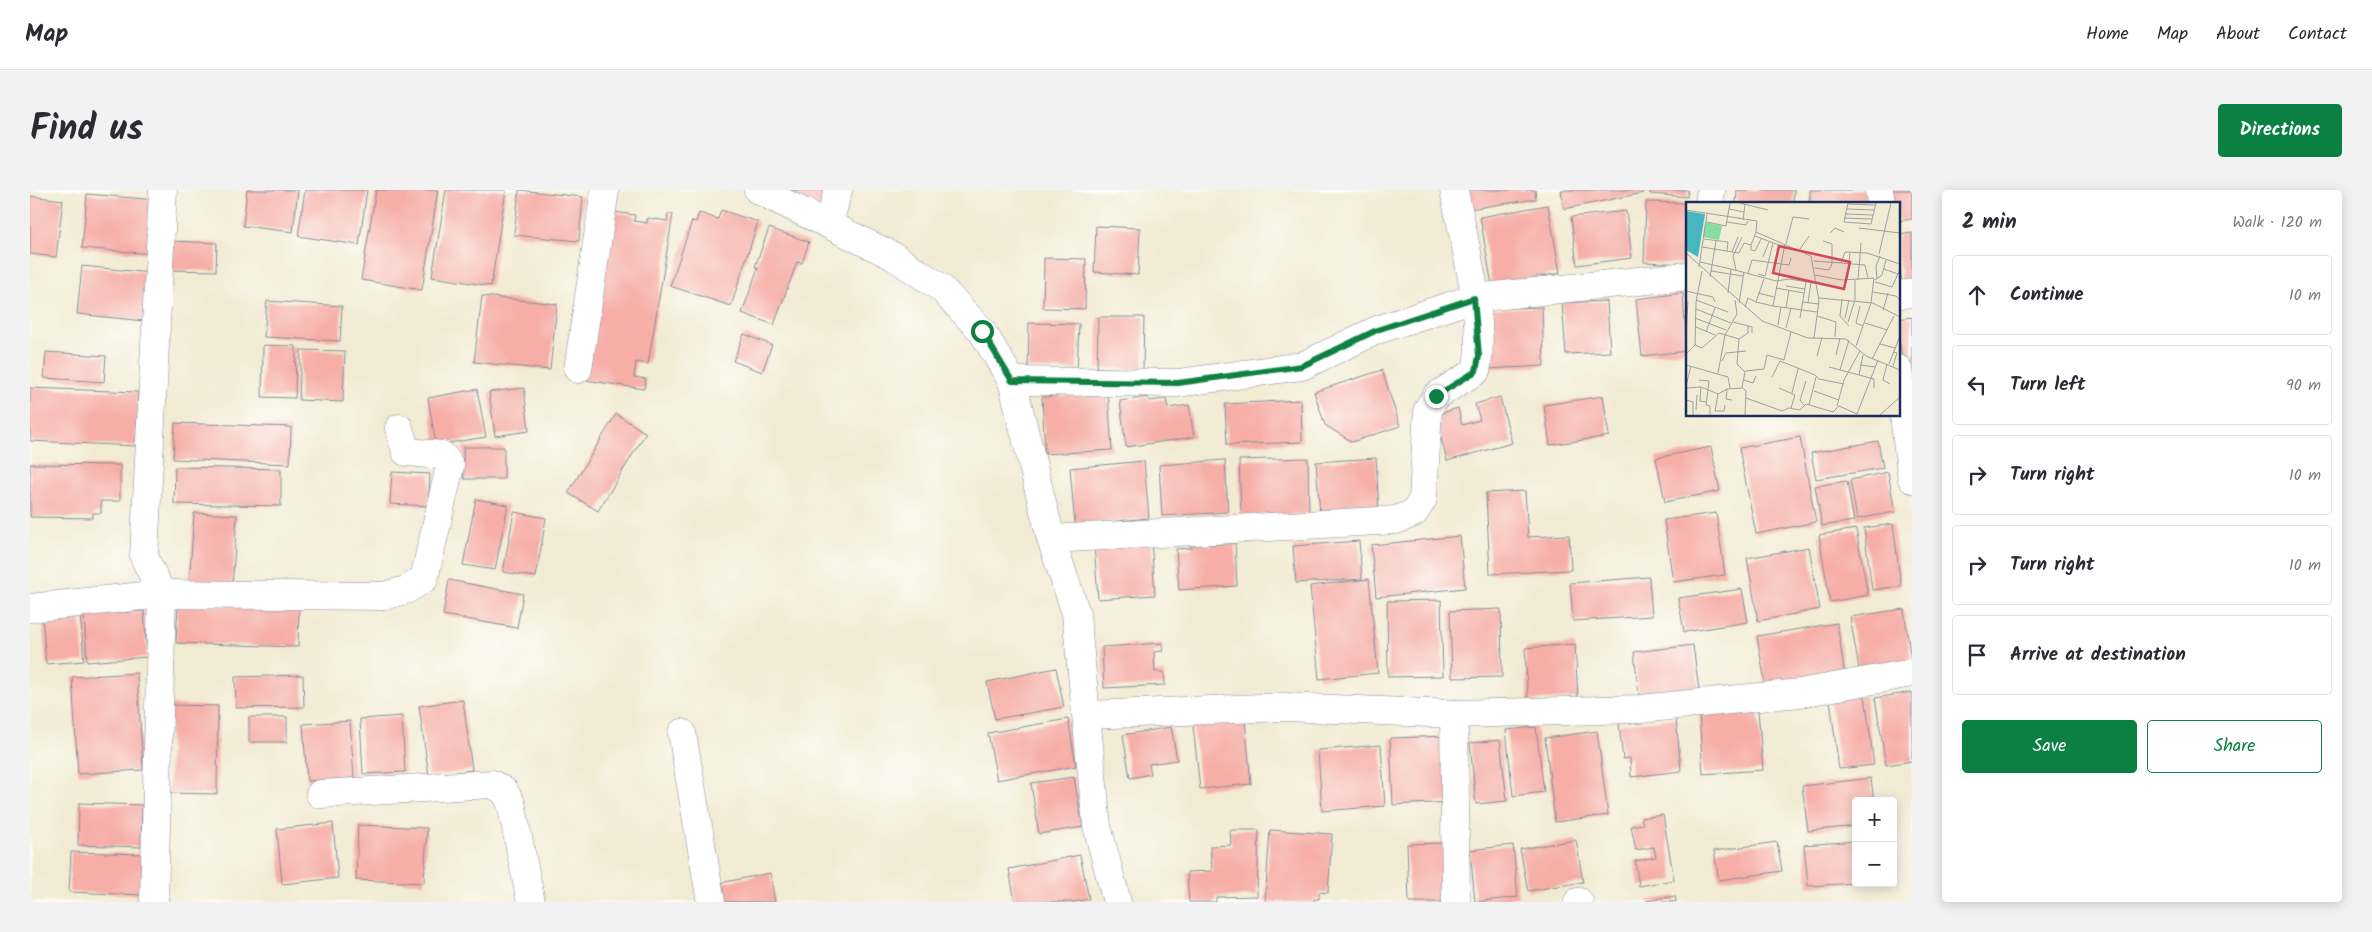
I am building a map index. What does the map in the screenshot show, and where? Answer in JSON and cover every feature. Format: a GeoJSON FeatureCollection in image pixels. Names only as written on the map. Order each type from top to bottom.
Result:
{"type":"FeatureCollection","features":[{"type":"Feature","properties":{"kind":"street"},"geometry":{"type":"LineString","coordinates":[[154,902],[162,594],[144,558],[163,190]]}},
{"type":"Feature","properties":{"kind":"street"},"geometry":{"type":"LineString","coordinates":[[578,369],[605,190]]}},
{"type":"Feature","properties":{"kind":"street"},"geometry":{"type":"LineString","coordinates":[[758,190],[893,256],[941,288],[982,331],[1012,381],[1051,539],[1076,613],[1088,715],[1097,826],[1117,902]]}},
{"type":"Feature","properties":{"kind":"street"},"geometry":{"type":"LineString","coordinates":[[829,224],[838,190]]}},
{"type":"Feature","properties":{"kind":"street"},"geometry":{"type":"LineString","coordinates":[[1051,539],[1396,520],[1414,513],[1423,499],[1428,409],[1436,396],[1476,371],[1479,356],[1474,298],[1454,190]]}},
{"type":"Feature","properties":{"kind":"street"},"geometry":{"type":"LineString","coordinates":[[1012,381],[1178,383],[1302,366],[1377,330],[1474,298],[1686,276]]}},
{"type":"Feature","properties":{"kind":"street"},"geometry":{"type":"LineString","coordinates":[[1900,378],[1907,414],[1912,479]]}},
{"type":"Feature","properties":{"kind":"street"},"geometry":{"type":"LineString","coordinates":[[30,608],[162,594],[383,596],[406,590],[424,579],[450,466],[442,455],[406,452],[398,428]]}},
{"type":"Feature","properties":{"kind":"street"},"geometry":{"type":"LineString","coordinates":[[1088,715],[1285,707],[1454,714],[1640,709],[1800,694],[1912,673]]}},
{"type":"Feature","properties":{"kind":"street"},"geometry":{"type":"LineString","coordinates":[[1454,714],[1456,902]]}},
{"type":"Feature","properties":{"kind":"street"},"geometry":{"type":"LineString","coordinates":[[682,734],[711,902]]}},
{"type":"Feature","properties":{"kind":"street"},"geometry":{"type":"LineString","coordinates":[[320,794],[492,784],[504,791],[511,804],[531,902]]}},
{"type":"Feature","properties":{"kind":"building"},"geometry":{"type":"Polygon","coordinates":[[[247,190],[298,190],[293,232],[243,226],[247,190]]]}},
{"type":"Feature","properties":{"kind":"building"},"geometry":{"type":"Polygon","coordinates":[[[305,190],[367,190],[359,245],[298,236],[305,190]]]}},
{"type":"Feature","properties":{"kind":"building"},"geometry":{"type":"Polygon","coordinates":[[[376,190],[438,190],[422,290],[361,280],[376,190]]]}},
{"type":"Feature","properties":{"kind":"building"},"geometry":{"type":"Polygon","coordinates":[[[446,190],[506,190],[491,286],[432,277],[446,190]]]}},
{"type":"Feature","properties":{"kind":"building"},"geometry":{"type":"Polygon","coordinates":[[[519,190],[583,197],[579,241],[514,235],[519,190]]]}},
{"type":"Feature","properties":{"kind":"building"},"geometry":{"type":"Polygon","coordinates":[[[778,190],[829,190],[821,209],[778,190]]]}},
{"type":"Feature","properties":{"kind":"building"},"geometry":{"type":"Polygon","coordinates":[[[1466,190],[1535,190],[1536,199],[1469,209],[1466,190]]]}},
{"type":"Feature","properties":{"kind":"building"},"geometry":{"type":"Polygon","coordinates":[[[1561,190],[1642,190],[1643,193],[1564,209],[1561,190]]]}},
{"type":"Feature","properties":{"kind":"building"},"geometry":{"type":"Polygon","coordinates":[[[1650,190],[1688,190],[1687,197],[1650,194],[1650,190]]]}},
{"type":"Feature","properties":{"kind":"building"},"geometry":{"type":"Polygon","coordinates":[[[1737,190],[1794,190],[1793,202],[1736,202],[1737,190]]]}},
{"type":"Feature","properties":{"kind":"building"},"geometry":{"type":"Polygon","coordinates":[[[1810,190],[1873,190],[1873,202],[1810,202],[1810,190]]]}},
{"type":"Feature","properties":{"kind":"building"},"geometry":{"type":"Polygon","coordinates":[[[1889,190],[1912,190],[1912,219],[1900,221],[1900,202],[1891,202],[1889,190]]]}},
{"type":"Feature","properties":{"kind":"building"},"geometry":{"type":"Polygon","coordinates":[[[87,194],[157,200],[152,254],[82,248],[87,194]]]}},
{"type":"Feature","properties":{"kind":"building"},"geometry":{"type":"Polygon","coordinates":[[[30,196],[63,200],[56,257],[30,254],[30,196]]]}},
{"type":"Feature","properties":{"kind":"building"},"geometry":{"type":"Polygon","coordinates":[[[1646,202],[1686,203],[1686,264],[1644,262],[1646,202]]]}},
{"type":"Feature","properties":{"kind":"building"},"geometry":{"type":"Polygon","coordinates":[[[1548,205],[1560,273],[1492,285],[1480,217],[1548,205]]]}},
{"type":"Feature","properties":{"kind":"building"},"geometry":{"type":"Polygon","coordinates":[[[721,210],[758,222],[731,306],[670,286],[692,221],[696,222],[699,213],[718,219],[721,210]]]}},
{"type":"Feature","properties":{"kind":"building"},"geometry":{"type":"Polygon","coordinates":[[[1626,211],[1632,258],[1577,265],[1571,217],[1626,211]]]}},
{"type":"Feature","properties":{"kind":"building"},"geometry":{"type":"Polygon","coordinates":[[[613,212],[635,215],[634,221],[647,223],[648,218],[667,221],[668,214],[673,214],[648,364],[636,362],[634,377],[646,379],[644,389],[585,380],[613,212]]]}},
{"type":"Feature","properties":{"kind":"building"},"geometry":{"type":"Polygon","coordinates":[[[1096,226],[1140,228],[1138,275],[1094,272],[1096,226]]]}},
{"type":"Feature","properties":{"kind":"building"},"geometry":{"type":"Polygon","coordinates":[[[769,228],[809,242],[802,263],[797,262],[774,325],[742,313],[758,268],[755,267],[769,228]]]}},
{"type":"Feature","properties":{"kind":"building"},"geometry":{"type":"Polygon","coordinates":[[[1912,233],[1912,280],[1902,282],[1900,269],[1900,235],[1912,233]]]}},
{"type":"Feature","properties":{"kind":"building"},"geometry":{"type":"Polygon","coordinates":[[[171,241],[217,243],[216,271],[170,270],[171,241]]]}},
{"type":"Feature","properties":{"kind":"building"},"geometry":{"type":"Polygon","coordinates":[[[1044,258],[1086,259],[1085,309],[1043,308],[1044,258]]]}},
{"type":"Feature","properties":{"kind":"building"},"geometry":{"type":"Polygon","coordinates":[[[82,266],[150,273],[144,321],[77,314],[82,266]]]}},
{"type":"Feature","properties":{"kind":"building"},"geometry":{"type":"Polygon","coordinates":[[[1683,293],[1686,351],[1642,356],[1636,299],[1683,293]]]}},
{"type":"Feature","properties":{"kind":"building"},"geometry":{"type":"Polygon","coordinates":[[[482,296],[557,304],[550,370],[474,362],[482,296]]]}},
{"type":"Feature","properties":{"kind":"building"},"geometry":{"type":"Polygon","coordinates":[[[267,301],[342,306],[340,341],[264,337],[267,301]]]}},
{"type":"Feature","properties":{"kind":"building"},"geometry":{"type":"Polygon","coordinates":[[[1607,301],[1610,352],[1566,354],[1562,303],[1607,301]]]}},
{"type":"Feature","properties":{"kind":"building"},"geometry":{"type":"Polygon","coordinates":[[[1542,307],[1544,366],[1487,369],[1484,309],[1542,307]]]}},
{"type":"Feature","properties":{"kind":"building"},"geometry":{"type":"Polygon","coordinates":[[[1098,317],[1144,317],[1143,369],[1097,368],[1098,317]]]}},
{"type":"Feature","properties":{"kind":"building"},"geometry":{"type":"Polygon","coordinates":[[[1912,317],[1912,391],[1908,392],[1900,345],[1900,319],[1912,317]]]}},
{"type":"Feature","properties":{"kind":"building"},"geometry":{"type":"Polygon","coordinates":[[[1029,323],[1079,324],[1077,370],[1028,368],[1029,323]]]}},
{"type":"Feature","properties":{"kind":"building"},"geometry":{"type":"Polygon","coordinates":[[[744,334],[772,345],[762,372],[733,361],[744,334]]]}},
{"type":"Feature","properties":{"kind":"building"},"geometry":{"type":"Polygon","coordinates":[[[263,345],[296,346],[295,398],[262,397],[263,345]]]}},
{"type":"Feature","properties":{"kind":"building"},"geometry":{"type":"Polygon","coordinates":[[[301,350],[345,351],[343,402],[299,400],[301,350]]]}},
{"type":"Feature","properties":{"kind":"building"},"geometry":{"type":"Polygon","coordinates":[[[46,352],[106,356],[104,382],[44,378],[46,352]]]}},
{"type":"Feature","properties":{"kind":"building"},"geometry":{"type":"Polygon","coordinates":[[[1382,370],[1400,426],[1352,442],[1325,425],[1314,392],[1382,370]]]}},
{"type":"Feature","properties":{"kind":"building"},"geometry":{"type":"Polygon","coordinates":[[[30,388],[138,392],[136,446],[30,441],[30,388]]]}},
{"type":"Feature","properties":{"kind":"building"},"geometry":{"type":"Polygon","coordinates":[[[524,388],[529,431],[495,436],[489,392],[524,388]]]}},
{"type":"Feature","properties":{"kind":"building"},"geometry":{"type":"Polygon","coordinates":[[[477,389],[486,437],[436,445],[428,398],[477,389]]]}},
{"type":"Feature","properties":{"kind":"building"},"geometry":{"type":"Polygon","coordinates":[[[1108,392],[1112,450],[1045,454],[1042,397],[1108,392]]]}},
{"type":"Feature","properties":{"kind":"building"},"geometry":{"type":"Polygon","coordinates":[[[1603,396],[1609,436],[1550,445],[1544,405],[1603,396]]]}},
{"type":"Feature","properties":{"kind":"building"},"geometry":{"type":"Polygon","coordinates":[[[1148,397],[1149,401],[1166,399],[1168,408],[1189,405],[1194,437],[1126,447],[1120,401],[1148,397]]]}},
{"type":"Feature","properties":{"kind":"building"},"geometry":{"type":"Polygon","coordinates":[[[1500,397],[1512,443],[1447,461],[1435,415],[1458,408],[1462,425],[1480,420],[1475,404],[1500,397]]]}},
{"type":"Feature","properties":{"kind":"building"},"geometry":{"type":"Polygon","coordinates":[[[1301,400],[1302,442],[1227,445],[1225,404],[1301,400]]]}},
{"type":"Feature","properties":{"kind":"building"},"geometry":{"type":"Polygon","coordinates":[[[616,414],[646,433],[598,511],[568,493],[616,414]]]}},
{"type":"Feature","properties":{"kind":"building"},"geometry":{"type":"Polygon","coordinates":[[[175,423],[291,427],[290,464],[173,459],[175,423]]]}},
{"type":"Feature","properties":{"kind":"building"},"geometry":{"type":"Polygon","coordinates":[[[1800,437],[1816,522],[1756,534],[1739,448],[1800,437]]]}},
{"type":"Feature","properties":{"kind":"building"},"geometry":{"type":"Polygon","coordinates":[[[1878,441],[1883,468],[1816,479],[1811,453],[1878,441]]]}},
{"type":"Feature","properties":{"kind":"building"},"geometry":{"type":"Polygon","coordinates":[[[463,447],[504,447],[504,479],[464,479],[463,447]]]}},
{"type":"Feature","properties":{"kind":"building"},"geometry":{"type":"Polygon","coordinates":[[[1711,447],[1720,491],[1665,502],[1656,458],[1711,447]]]}},
{"type":"Feature","properties":{"kind":"building"},"geometry":{"type":"Polygon","coordinates":[[[1308,458],[1309,514],[1241,516],[1239,460],[1308,458]]]}},
{"type":"Feature","properties":{"kind":"building"},"geometry":{"type":"Polygon","coordinates":[[[1376,458],[1379,511],[1320,515],[1316,462],[1376,458]]]}},
{"type":"Feature","properties":{"kind":"building"},"geometry":{"type":"Polygon","coordinates":[[[1225,460],[1228,512],[1162,516],[1159,465],[1225,460]]]}},
{"type":"Feature","properties":{"kind":"building"},"geometry":{"type":"Polygon","coordinates":[[[1144,461],[1149,518],[1075,525],[1070,468],[1144,461]]]}},
{"type":"Feature","properties":{"kind":"building"},"geometry":{"type":"Polygon","coordinates":[[[30,464],[120,465],[120,501],[101,501],[101,513],[93,513],[93,518],[30,517],[30,464]]]}},
{"type":"Feature","properties":{"kind":"building"},"geometry":{"type":"Polygon","coordinates":[[[175,467],[281,469],[281,506],[174,504],[175,467]]]}},
{"type":"Feature","properties":{"kind":"building"},"geometry":{"type":"Polygon","coordinates":[[[392,472],[430,474],[428,506],[390,504],[392,472]]]}},
{"type":"Feature","properties":{"kind":"building"},"geometry":{"type":"Polygon","coordinates":[[[1888,472],[1895,512],[1857,519],[1850,480],[1888,472]]]}},
{"type":"Feature","properties":{"kind":"building"},"geometry":{"type":"Polygon","coordinates":[[[1847,481],[1854,521],[1822,526],[1815,486],[1847,481]]]}},
{"type":"Feature","properties":{"kind":"building"},"geometry":{"type":"Polygon","coordinates":[[[1525,491],[1528,537],[1569,535],[1571,570],[1490,574],[1486,493],[1525,491]]]}},
{"type":"Feature","properties":{"kind":"building"},"geometry":{"type":"Polygon","coordinates":[[[476,499],[508,505],[495,570],[463,565],[476,499]]]}},
{"type":"Feature","properties":{"kind":"building"},"geometry":{"type":"Polygon","coordinates":[[[514,512],[546,518],[536,577],[503,572],[514,512]]]}},
{"type":"Feature","properties":{"kind":"building"},"geometry":{"type":"Polygon","coordinates":[[[194,513],[237,515],[232,589],[189,586],[194,513]]]}},
{"type":"Feature","properties":{"kind":"building"},"geometry":{"type":"Polygon","coordinates":[[[1716,513],[1725,575],[1673,582],[1664,520],[1716,513]]]}},
{"type":"Feature","properties":{"kind":"building"},"geometry":{"type":"Polygon","coordinates":[[[1893,524],[1901,586],[1872,590],[1864,528],[1893,524]]]}},
{"type":"Feature","properties":{"kind":"building"},"geometry":{"type":"Polygon","coordinates":[[[1856,529],[1868,595],[1830,602],[1819,535],[1856,529]]]}},
{"type":"Feature","properties":{"kind":"building"},"geometry":{"type":"Polygon","coordinates":[[[1460,536],[1465,588],[1376,597],[1371,545],[1460,536]]]}},
{"type":"Feature","properties":{"kind":"building"},"geometry":{"type":"Polygon","coordinates":[[[1208,539],[1209,545],[1235,543],[1237,586],[1179,590],[1176,549],[1192,548],[1191,540],[1208,539]]]}},
{"type":"Feature","properties":{"kind":"building"},"geometry":{"type":"Polygon","coordinates":[[[1151,540],[1155,595],[1098,599],[1094,544],[1151,540]]]}},
{"type":"Feature","properties":{"kind":"building"},"geometry":{"type":"Polygon","coordinates":[[[1359,541],[1362,579],[1296,583],[1293,546],[1359,541]]]}},
{"type":"Feature","properties":{"kind":"building"},"geometry":{"type":"Polygon","coordinates":[[[1809,547],[1820,609],[1758,621],[1747,558],[1809,547]]]}},
{"type":"Feature","properties":{"kind":"building"},"geometry":{"type":"Polygon","coordinates":[[[1649,577],[1652,616],[1573,621],[1570,583],[1649,577]]]}},
{"type":"Feature","properties":{"kind":"building"},"geometry":{"type":"Polygon","coordinates":[[[1369,579],[1378,673],[1319,679],[1310,586],[1369,579]]]}},
{"type":"Feature","properties":{"kind":"building"},"geometry":{"type":"Polygon","coordinates":[[[449,580],[523,594],[517,628],[443,615],[449,580]]]}},
{"type":"Feature","properties":{"kind":"building"},"geometry":{"type":"Polygon","coordinates":[[[1742,589],[1748,622],[1684,632],[1678,598],[1742,589]]]}},
{"type":"Feature","properties":{"kind":"building"},"geometry":{"type":"Polygon","coordinates":[[[1441,600],[1443,676],[1388,677],[1387,601],[1441,600]]]}},
{"type":"Feature","properties":{"kind":"building"},"geometry":{"type":"Polygon","coordinates":[[[178,603],[299,607],[298,647],[176,643],[178,603]]]}},
{"type":"Feature","properties":{"kind":"building"},"geometry":{"type":"Polygon","coordinates":[[[1501,609],[1502,677],[1452,678],[1450,611],[1501,609]]]}},
{"type":"Feature","properties":{"kind":"building"},"geometry":{"type":"Polygon","coordinates":[[[1904,609],[1911,661],[1859,669],[1850,617],[1904,609]]]}},
{"type":"Feature","properties":{"kind":"building"},"geometry":{"type":"Polygon","coordinates":[[[80,611],[84,661],[46,664],[42,615],[80,611]]]}},
{"type":"Feature","properties":{"kind":"building"},"geometry":{"type":"Polygon","coordinates":[[[144,611],[147,657],[87,662],[84,615],[144,611]]]}},
{"type":"Feature","properties":{"kind":"building"},"geometry":{"type":"Polygon","coordinates":[[[1837,623],[1845,676],[1766,689],[1757,636],[1837,623]]]}},
{"type":"Feature","properties":{"kind":"building"},"geometry":{"type":"Polygon","coordinates":[[[1162,643],[1163,651],[1154,652],[1155,672],[1164,672],[1165,685],[1104,688],[1102,647],[1162,643]]]}},
{"type":"Feature","properties":{"kind":"building"},"geometry":{"type":"Polygon","coordinates":[[[1575,644],[1578,698],[1528,701],[1525,648],[1575,644]]]}},
{"type":"Feature","properties":{"kind":"building"},"geometry":{"type":"Polygon","coordinates":[[[1693,645],[1699,690],[1639,696],[1634,652],[1693,645]]]}},
{"type":"Feature","properties":{"kind":"building"},"geometry":{"type":"Polygon","coordinates":[[[1056,668],[1064,707],[995,719],[987,682],[1056,668]]]}},
{"type":"Feature","properties":{"kind":"building"},"geometry":{"type":"Polygon","coordinates":[[[137,673],[143,770],[78,774],[72,677],[137,673]]]}},
{"type":"Feature","properties":{"kind":"building"},"geometry":{"type":"Polygon","coordinates":[[[303,675],[304,707],[236,708],[235,677],[303,675]]]}},
{"type":"Feature","properties":{"kind":"building"},"geometry":{"type":"Polygon","coordinates":[[[1912,692],[1912,761],[1886,765],[1875,698],[1912,692]]]}},
{"type":"Feature","properties":{"kind":"building"},"geometry":{"type":"Polygon","coordinates":[[[1865,696],[1874,765],[1839,769],[1830,700],[1865,696]]]}},
{"type":"Feature","properties":{"kind":"building"},"geometry":{"type":"Polygon","coordinates":[[[463,700],[472,770],[429,776],[419,706],[463,700]]]}},
{"type":"Feature","properties":{"kind":"building"},"geometry":{"type":"Polygon","coordinates":[[[170,705],[218,706],[217,794],[169,793],[170,705]]]}},
{"type":"Feature","properties":{"kind":"building"},"geometry":{"type":"Polygon","coordinates":[[[1758,710],[1763,770],[1703,774],[1699,714],[1758,710]]]}},
{"type":"Feature","properties":{"kind":"building"},"geometry":{"type":"Polygon","coordinates":[[[402,716],[405,772],[363,774],[360,719],[402,716]]]}},
{"type":"Feature","properties":{"kind":"building"},"geometry":{"type":"Polygon","coordinates":[[[249,717],[287,717],[287,742],[249,742],[249,717]]]}},
{"type":"Feature","properties":{"kind":"building"},"geometry":{"type":"Polygon","coordinates":[[[1676,718],[1681,771],[1631,777],[1630,758],[1623,759],[1619,724],[1676,718]]]}},
{"type":"Feature","properties":{"kind":"building"},"geometry":{"type":"Polygon","coordinates":[[[1068,719],[1076,766],[997,780],[988,733],[1068,719]]]}},
{"type":"Feature","properties":{"kind":"building"},"geometry":{"type":"Polygon","coordinates":[[[1245,719],[1251,784],[1200,789],[1193,725],[1245,719]]]}},
{"type":"Feature","properties":{"kind":"building"},"geometry":{"type":"Polygon","coordinates":[[[350,721],[354,778],[307,781],[303,724],[350,721]]]}},
{"type":"Feature","properties":{"kind":"building"},"geometry":{"type":"Polygon","coordinates":[[[1171,727],[1177,760],[1149,764],[1151,774],[1130,778],[1123,735],[1171,727]]]}},
{"type":"Feature","properties":{"kind":"building"},"geometry":{"type":"Polygon","coordinates":[[[1536,727],[1544,792],[1513,796],[1506,730],[1536,727]]]}},
{"type":"Feature","properties":{"kind":"building"},"geometry":{"type":"Polygon","coordinates":[[[1597,731],[1608,815],[1555,822],[1545,738],[1597,731]]]}},
{"type":"Feature","properties":{"kind":"building"},"geometry":{"type":"Polygon","coordinates":[[[1449,736],[1452,802],[1393,805],[1390,738],[1449,736]]]}},
{"type":"Feature","properties":{"kind":"building"},"geometry":{"type":"Polygon","coordinates":[[[1500,740],[1507,801],[1476,804],[1470,743],[1500,740]]]}},
{"type":"Feature","properties":{"kind":"building"},"geometry":{"type":"Polygon","coordinates":[[[1381,745],[1385,806],[1322,811],[1318,750],[1381,745]]]}},
{"type":"Feature","properties":{"kind":"building"},"geometry":{"type":"Polygon","coordinates":[[[1074,777],[1083,827],[1039,834],[1031,783],[1074,777]]]}},
{"type":"Feature","properties":{"kind":"building"},"geometry":{"type":"Polygon","coordinates":[[[1871,778],[1873,797],[1852,797],[1852,826],[1808,831],[1802,786],[1871,778]]]}},
{"type":"Feature","properties":{"kind":"building"},"geometry":{"type":"Polygon","coordinates":[[[79,803],[142,805],[141,847],[78,845],[79,803]]]}},
{"type":"Feature","properties":{"kind":"building"},"geometry":{"type":"Polygon","coordinates":[[[1663,815],[1674,880],[1639,886],[1635,861],[1656,857],[1654,847],[1636,850],[1631,826],[1643,824],[1641,818],[1663,815]]]}},
{"type":"Feature","properties":{"kind":"building"},"geometry":{"type":"Polygon","coordinates":[[[333,823],[338,878],[282,884],[277,829],[333,823]]]}},
{"type":"Feature","properties":{"kind":"building"},"geometry":{"type":"Polygon","coordinates":[[[358,825],[427,828],[424,883],[356,880],[358,825]]]}},
{"type":"Feature","properties":{"kind":"building"},"geometry":{"type":"Polygon","coordinates":[[[1230,830],[1259,830],[1257,896],[1216,897],[1216,902],[1189,902],[1187,872],[1212,871],[1210,846],[1231,845],[1230,830]]]}},
{"type":"Feature","properties":{"kind":"building"},"geometry":{"type":"Polygon","coordinates":[[[1270,830],[1332,834],[1328,893],[1319,892],[1319,899],[1314,899],[1314,902],[1265,902],[1270,830]]]}},
{"type":"Feature","properties":{"kind":"building"},"geometry":{"type":"Polygon","coordinates":[[[1576,840],[1583,882],[1528,891],[1520,849],[1576,840]]]}},
{"type":"Feature","properties":{"kind":"building"},"geometry":{"type":"Polygon","coordinates":[[[1852,841],[1852,883],[1808,886],[1804,845],[1852,841]]]}},
{"type":"Feature","properties":{"kind":"building"},"geometry":{"type":"Polygon","coordinates":[[[1777,842],[1782,871],[1719,880],[1714,851],[1777,842]]]}},
{"type":"Feature","properties":{"kind":"building"},"geometry":{"type":"Polygon","coordinates":[[[1445,843],[1447,902],[1409,902],[1407,844],[1445,843]]]}},
{"type":"Feature","properties":{"kind":"building"},"geometry":{"type":"Polygon","coordinates":[[[1513,845],[1518,897],[1475,902],[1470,850],[1513,845]]]}},
{"type":"Feature","properties":{"kind":"building"},"geometry":{"type":"Polygon","coordinates":[[[71,852],[143,854],[142,895],[69,892],[71,852]]]}},
{"type":"Feature","properties":{"kind":"building"},"geometry":{"type":"Polygon","coordinates":[[[1080,855],[1089,899],[1073,902],[1015,902],[1009,869],[1080,855]]]}},
{"type":"Feature","properties":{"kind":"building"},"geometry":{"type":"Polygon","coordinates":[[[770,873],[775,902],[723,902],[720,883],[770,873]]]}},
{"type":"Feature","properties":{"kind":"building"},"geometry":{"type":"Polygon","coordinates":[[[1675,896],[1676,902],[1646,902],[1646,901],[1675,896]]]}},
{"type":"Feature","properties":{"kind":"route"},"geometry":{"type":"LineString","coordinates":[[982,331],[1012,381],[1178,383],[1302,366],[1377,330],[1474,298],[1479,356],[1476,371],[1436,396]]}}]}
